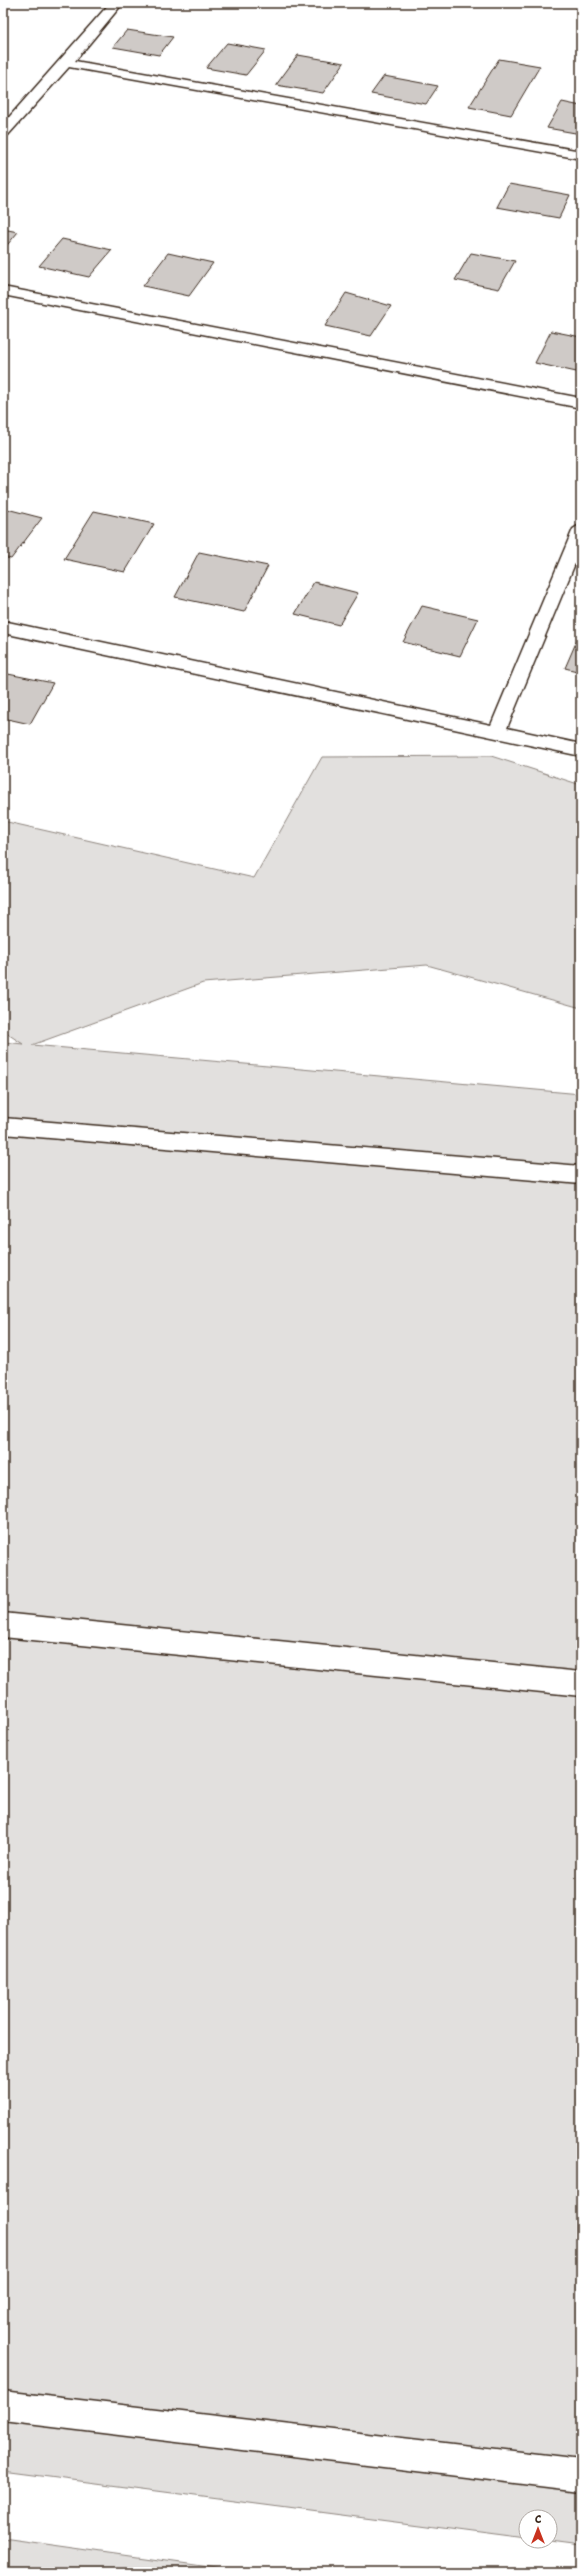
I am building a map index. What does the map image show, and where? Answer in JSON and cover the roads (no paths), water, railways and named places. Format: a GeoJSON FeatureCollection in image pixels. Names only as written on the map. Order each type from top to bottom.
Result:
{"type":"FeatureCollection","features":[{"type":"Feature","properties":{"kind":"lane"},"geometry":{"type":"LineString","coordinates":[[3,132],[66,63],[116,3]]}},
{"type":"Feature","properties":{"kind":"lane"},"geometry":{"type":"LineString","coordinates":[[66,63],[581,155]]}},
{"type":"Feature","properties":{"kind":"lane"},"geometry":{"type":"LineString","coordinates":[[3,291],[581,403]]}},
{"type":"Feature","properties":{"kind":"lane"},"geometry":{"type":"LineString","coordinates":[[497,731],[581,529]]}},
{"type":"Feature","properties":{"kind":"lane"},"geometry":{"type":"LineString","coordinates":[[3,627],[581,750]]}},
{"type":"Feature","properties":{"kind":"lane"},"geometry":{"type":"LineString","coordinates":[[3,1126],[581,1175]]}},
{"type":"Feature","properties":{"kind":"lane"},"geometry":{"type":"LineString","coordinates":[[3,1625],[581,1684]]}},
{"type":"Feature","properties":{"kind":"lane"},"geometry":{"type":"LineString","coordinates":[[3,2406],[581,2475]]}}]}
